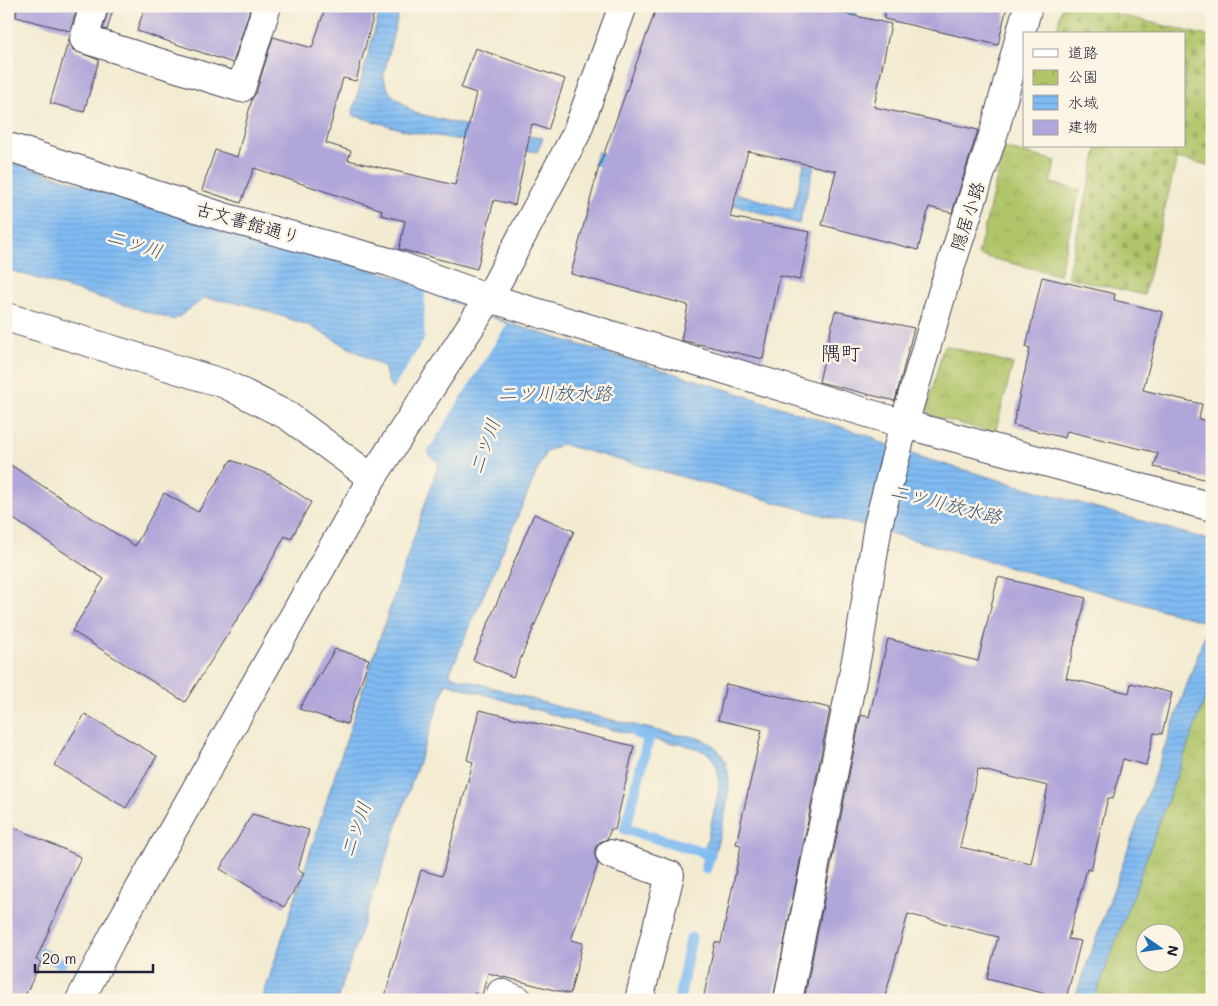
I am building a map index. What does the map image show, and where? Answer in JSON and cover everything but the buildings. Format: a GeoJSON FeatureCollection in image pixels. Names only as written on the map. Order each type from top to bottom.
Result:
{"type":"FeatureCollection","features":[{"type":"Feature","properties":{"kind":"street"},"geometry":{"type":"LineString","coordinates":[[94,6],[84,39],[241,88],[267,6]]}},
{"type":"Feature","properties":{"kind":"street"},"geometry":{"type":"LineString","coordinates":[[80,1000],[113,936],[372,478],[398,441],[484,306],[576,134],[623,6]]}},
{"type":"Feature","properties":{"kind":"street","name":"隠居小路"},"geometry":{"type":"LineString","coordinates":[[788,1000],[859,645],[878,524],[901,435],[995,129],[1028,6]]}},
{"type":"Feature","properties":{"kind":"street","name":"古文書館通り"},"geometry":{"type":"LineString","coordinates":[[6,146],[227,218],[388,262],[484,306],[901,435],[1212,507]]}},
{"type":"Feature","properties":{"kind":"street"},"geometry":{"type":"LineString","coordinates":[[6,317],[225,384],[288,416],[372,478]]}},
{"type":"Feature","properties":{"kind":"street"},"geometry":{"type":"LineString","coordinates":[[610,854],[670,875],[639,1000]]}},
{"type":"Feature","properties":{"kind":"green space"},"geometry":{"type":"Polygon","coordinates":[[[1062,6],[1117,6],[1116,14],[1212,37],[1212,166],[1177,158],[1144,295],[1067,277],[1098,148],[1186,148],[1186,32],[1056,32],[1062,6]]]}},
{"type":"Feature","properties":{"kind":"green space"},"geometry":{"type":"Polygon","coordinates":[[[1004,148],[1056,161],[1050,183],[1080,190],[1059,275],[978,255],[1004,148]]]}},
{"type":"Feature","properties":{"kind":"green space"},"geometry":{"type":"Polygon","coordinates":[[[944,345],[1013,364],[995,433],[932,416],[927,410],[944,345]]]}},
{"type":"Feature","properties":{"kind":"green space"},"geometry":{"type":"Polygon","coordinates":[[[1212,669],[1212,1000],[1086,1000],[1212,669]]]}},
{"type":"Feature","properties":{"kind":"water"},"geometry":{"type":"Polygon","coordinates":[[[381,6],[400,6],[383,78],[390,93],[415,113],[479,129],[543,138],[537,152],[411,132],[352,115],[381,6]]]}},
{"type":"Feature","properties":{"kind":"water"},"geometry":{"type":"Polygon","coordinates":[[[846,6],[859,6],[845,48],[799,224],[593,164],[597,152],[793,210],[836,31],[846,6]]]}},
{"type":"Feature","properties":{"kind":"water"},"geometry":{"type":"Polygon","coordinates":[[[6,160],[251,239],[391,275],[511,324],[709,384],[875,438],[876,441],[926,459],[1212,541],[1212,680],[1094,1000],[1074,1000],[1209,623],[900,536],[561,444],[545,453],[449,675],[566,709],[676,735],[702,739],[718,750],[726,765],[729,784],[727,806],[710,869],[701,866],[719,790],[718,771],[715,762],[708,753],[680,743],[673,744],[564,718],[446,683],[337,1000],[262,1000],[368,673],[439,463],[430,456],[389,384],[384,367],[308,325],[245,304],[205,298],[174,320],[6,269],[6,160]]]}},
{"type":"Feature","properties":{"kind":"pier"},"geometry":{"type":"Polygon","coordinates":[[[425,292],[507,324],[426,454],[391,392],[424,340],[425,292]]]}},
{"type":"Feature","properties":{"kind":"waterway"},"geometry":{"type":"LineString","coordinates":[[636,733],[649,737],[625,829],[710,854],[706,868]]}},
{"type":"Feature","properties":{"kind":"waterway"},"geometry":{"type":"LineString","coordinates":[[679,1000],[691,938]]}},
{"type":"Feature","properties":{"kind":"waterway"},"geometry":{"type":"LineString","coordinates":[[26,946],[61,963]]}},
{"type":"Feature","properties":{"kind":"district","name":"隅町"},"geometry":{"type":"Point","coordinates":[841,352]}},
{"type":"Feature","properties":{"kind":"water label","name":"二ツ川"},"geometry":{"type":"Point","coordinates":[135,243]}},
{"type":"Feature","properties":{"kind":"water label","name":"二ツ川放水路"},"geometry":{"type":"Point","coordinates":[555,392]}},
{"type":"Feature","properties":{"kind":"water label","name":"二ツ川"},"geometry":{"type":"Point","coordinates":[484,446]}},
{"type":"Feature","properties":{"kind":"water label","name":"二ツ川放水路"},"geometry":{"type":"Point","coordinates":[946,503]}},
{"type":"Feature","properties":{"kind":"water label","name":"二ツ川"},"geometry":{"type":"Point","coordinates":[355,829]}}]}
